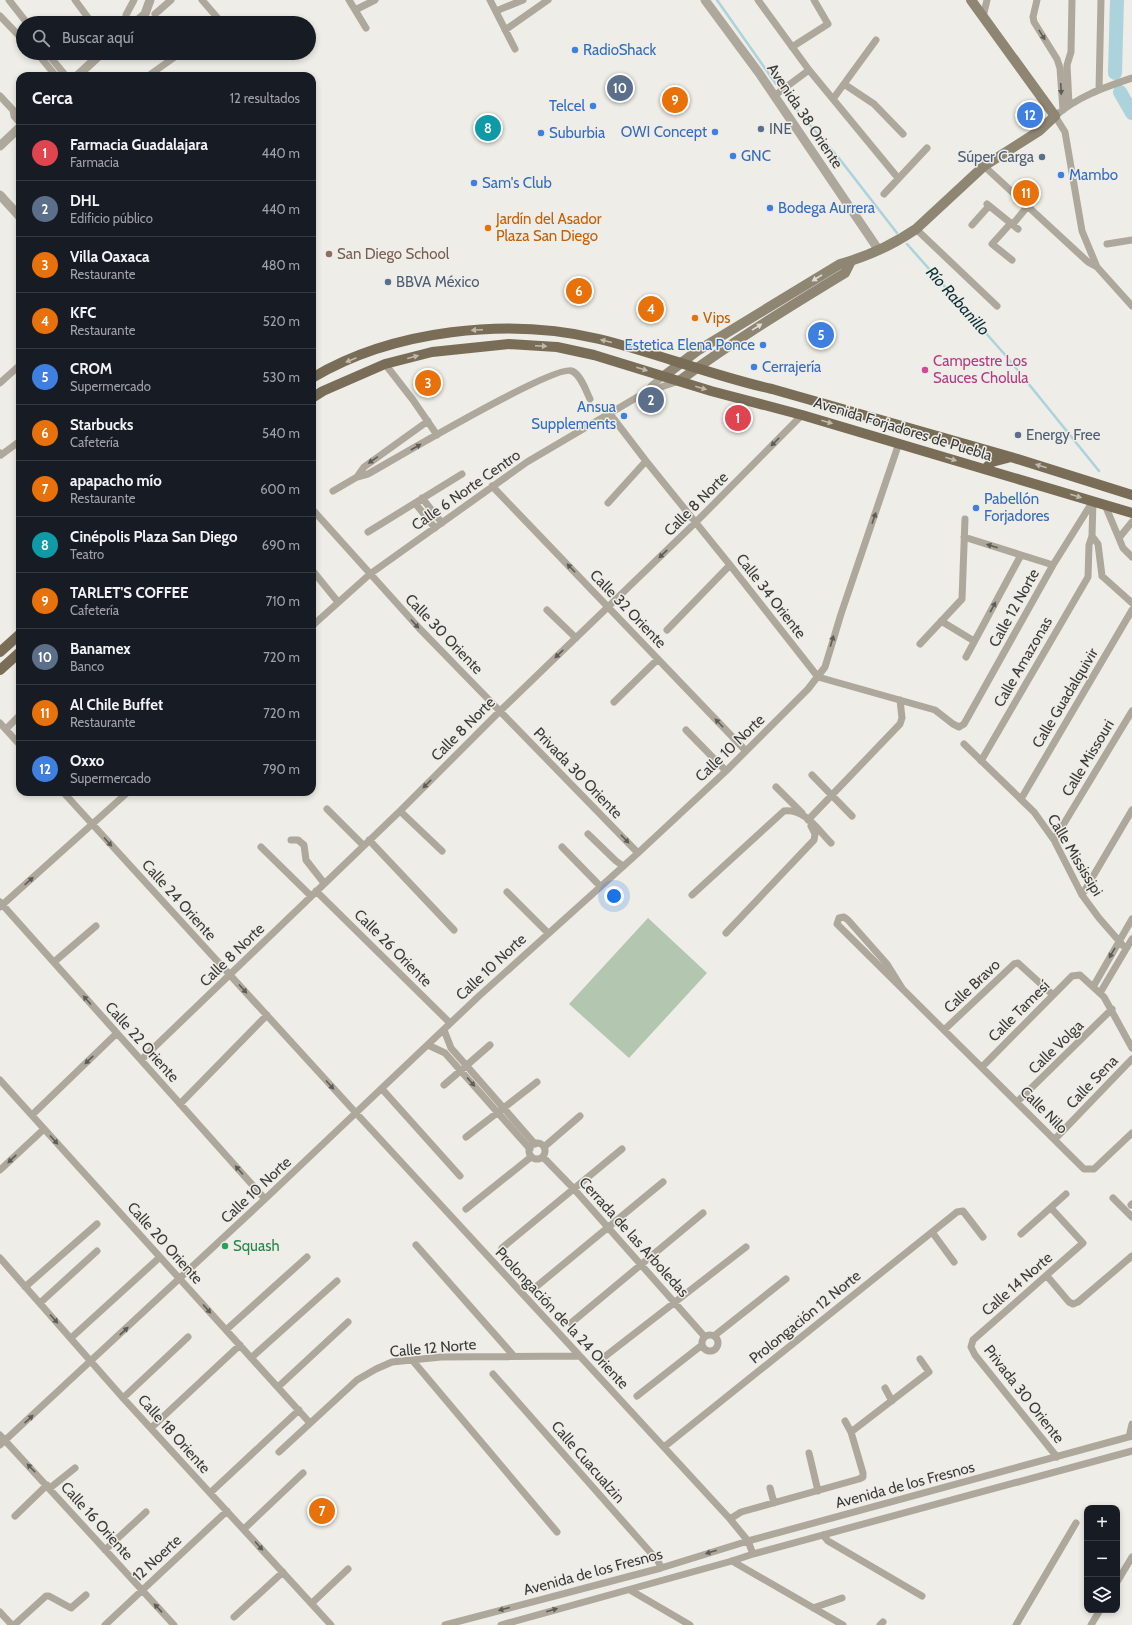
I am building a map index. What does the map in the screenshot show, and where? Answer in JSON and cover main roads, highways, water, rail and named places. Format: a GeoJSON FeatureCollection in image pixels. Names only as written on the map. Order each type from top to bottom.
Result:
{"type":"FeatureCollection","features":[{"type":"Feature","properties":{"kind":"main road"},"geometry":{"type":"LineString","coordinates":[[664,376],[697,351],[736,326],[840,264],[851,261],[878,249],[916,229],[984,166],[1039,132],[1059,113],[971,0]]}},
{"type":"Feature","properties":{"kind":"main road"},"geometry":{"type":"LineString","coordinates":[[679,381],[750,332],[845,272],[851,261]]}},
{"type":"Feature","properties":{"kind":"main road","name":"Avenida Forjadores de Puebla"},"geometry":{"type":"LineString","coordinates":[[316,376],[361,355],[393,344],[448,333],[509,328],[577,334],[618,344],[742,382],[779,391],[1011,457],[1132,495]]}},
{"type":"Feature","properties":{"kind":"main road","name":"Avenida Forjadores de Puebla"},"geometry":{"type":"LineString","coordinates":[[316,395],[385,364],[432,352],[509,344],[557,347],[594,355],[679,381],[899,443],[1132,513]]}},
{"type":"Feature","properties":{"kind":"main road"},"geometry":{"type":"LineString","coordinates":[[985,469],[992,462],[1011,457]]}},
{"type":"Feature","properties":{"kind":"main road"},"geometry":{"type":"LineString","coordinates":[[0,652],[16,638]]}},
{"type":"Feature","properties":{"kind":"main road"},"geometry":{"type":"LineString","coordinates":[[0,670],[16,656]]}},
{"type":"Feature","properties":{"kind":"waterway","name":"Río Rabanillo"},"geometry":{"type":"LineString","coordinates":[[717,0],[776,84]]}},
{"type":"Feature","properties":{"kind":"waterway"},"geometry":{"type":"LineString","coordinates":[[1115,73],[1117,0]]}},
{"type":"Feature","properties":{"kind":"waterway"},"geometry":{"type":"LineString","coordinates":[[1120,92],[1132,113]]}},
{"type":"Feature","properties":{"kind":"waterway","name":"Río Rabanillo"},"geometry":{"type":"LineString","coordinates":[[794,107],[838,157],[897,233]]}},
{"type":"Feature","properties":{"kind":"waterway","name":"Río Rabanillo"},"geometry":{"type":"LineString","coordinates":[[907,244],[1007,357],[1099,471]]}},
{"type":"Feature","properties":{"kind":"place","name":"RadioShack"},"geometry":{"type":"Point","coordinates":[575,50]}},
{"type":"Feature","properties":{"kind":"place","name":"Banamex"},"geometry":{"type":"Point","coordinates":[620,88]}},
{"type":"Feature","properties":{"kind":"place","name":"TARLET'S COFFEE"},"geometry":{"type":"Point","coordinates":[675,100]}},
{"type":"Feature","properties":{"kind":"place","name":"Telcel"},"geometry":{"type":"Point","coordinates":[593,106]}},
{"type":"Feature","properties":{"kind":"place","name":"Oxxo"},"geometry":{"type":"Point","coordinates":[1030,115]}},
{"type":"Feature","properties":{"kind":"place","name":"Cinépolis Plaza San Diego"},"geometry":{"type":"Point","coordinates":[488,128]}},
{"type":"Feature","properties":{"kind":"place","name":"INE"},"geometry":{"type":"Point","coordinates":[761,129]}},
{"type":"Feature","properties":{"kind":"place","name":"OWI Concept"},"geometry":{"type":"Point","coordinates":[715,132]}},
{"type":"Feature","properties":{"kind":"place","name":"Suburbia"},"geometry":{"type":"Point","coordinates":[541,133]}},
{"type":"Feature","properties":{"kind":"place","name":"GNC"},"geometry":{"type":"Point","coordinates":[733,156]}},
{"type":"Feature","properties":{"kind":"place","name":"Súper Carga"},"geometry":{"type":"Point","coordinates":[1042,157]}},
{"type":"Feature","properties":{"kind":"place","name":"Mambo"},"geometry":{"type":"Point","coordinates":[1061,175]}},
{"type":"Feature","properties":{"kind":"place","name":"Sam's Club"},"geometry":{"type":"Point","coordinates":[474,183]}},
{"type":"Feature","properties":{"kind":"place","name":"Al Chile Buffet"},"geometry":{"type":"Point","coordinates":[1026,193]}},
{"type":"Feature","properties":{"kind":"place","name":"Bodega Aurrera"},"geometry":{"type":"Point","coordinates":[770,208]}},
{"type":"Feature","properties":{"kind":"place","name":"Jardín del Asador Plaza San Diego"},"geometry":{"type":"Point","coordinates":[488,228]}},
{"type":"Feature","properties":{"kind":"place","name":"San Diego School"},"geometry":{"type":"Point","coordinates":[329,254]}},
{"type":"Feature","properties":{"kind":"place","name":"BBVA México"},"geometry":{"type":"Point","coordinates":[388,282]}},
{"type":"Feature","properties":{"kind":"place","name":"Starbucks"},"geometry":{"type":"Point","coordinates":[579,291]}},
{"type":"Feature","properties":{"kind":"place","name":"KFC"},"geometry":{"type":"Point","coordinates":[651,309]}},
{"type":"Feature","properties":{"kind":"place","name":"Vips"},"geometry":{"type":"Point","coordinates":[695,318]}},
{"type":"Feature","properties":{"kind":"place","name":"CROM"},"geometry":{"type":"Point","coordinates":[821,335]}},
{"type":"Feature","properties":{"kind":"place","name":"Estetica Elena Ponce"},"geometry":{"type":"Point","coordinates":[763,345]}},
{"type":"Feature","properties":{"kind":"place","name":"Cerrajería"},"geometry":{"type":"Point","coordinates":[754,367]}},
{"type":"Feature","properties":{"kind":"place","name":"Campestre Los Sauces Cholula"},"geometry":{"type":"Point","coordinates":[925,370]}},
{"type":"Feature","properties":{"kind":"place","name":"Villa Oaxaca"},"geometry":{"type":"Point","coordinates":[428,383]}},
{"type":"Feature","properties":{"kind":"place","name":"DHL"},"geometry":{"type":"Point","coordinates":[651,400]}},
{"type":"Feature","properties":{"kind":"place","name":"Ansua Supplements"},"geometry":{"type":"Point","coordinates":[624,416]}},
{"type":"Feature","properties":{"kind":"place","name":"Farmacia Guadalajara"},"geometry":{"type":"Point","coordinates":[738,418]}},
{"type":"Feature","properties":{"kind":"place","name":"Energy Free"},"geometry":{"type":"Point","coordinates":[1018,435]}},
{"type":"Feature","properties":{"kind":"place","name":"Pabellón Forjadores"},"geometry":{"type":"Point","coordinates":[976,508]}},
{"type":"Feature","properties":{"kind":"place","name":"Squash"},"geometry":{"type":"Point","coordinates":[225,1246]}},
{"type":"Feature","properties":{"kind":"place","name":"apapacho mío"},"geometry":{"type":"Point","coordinates":[322,1511]}}]}
